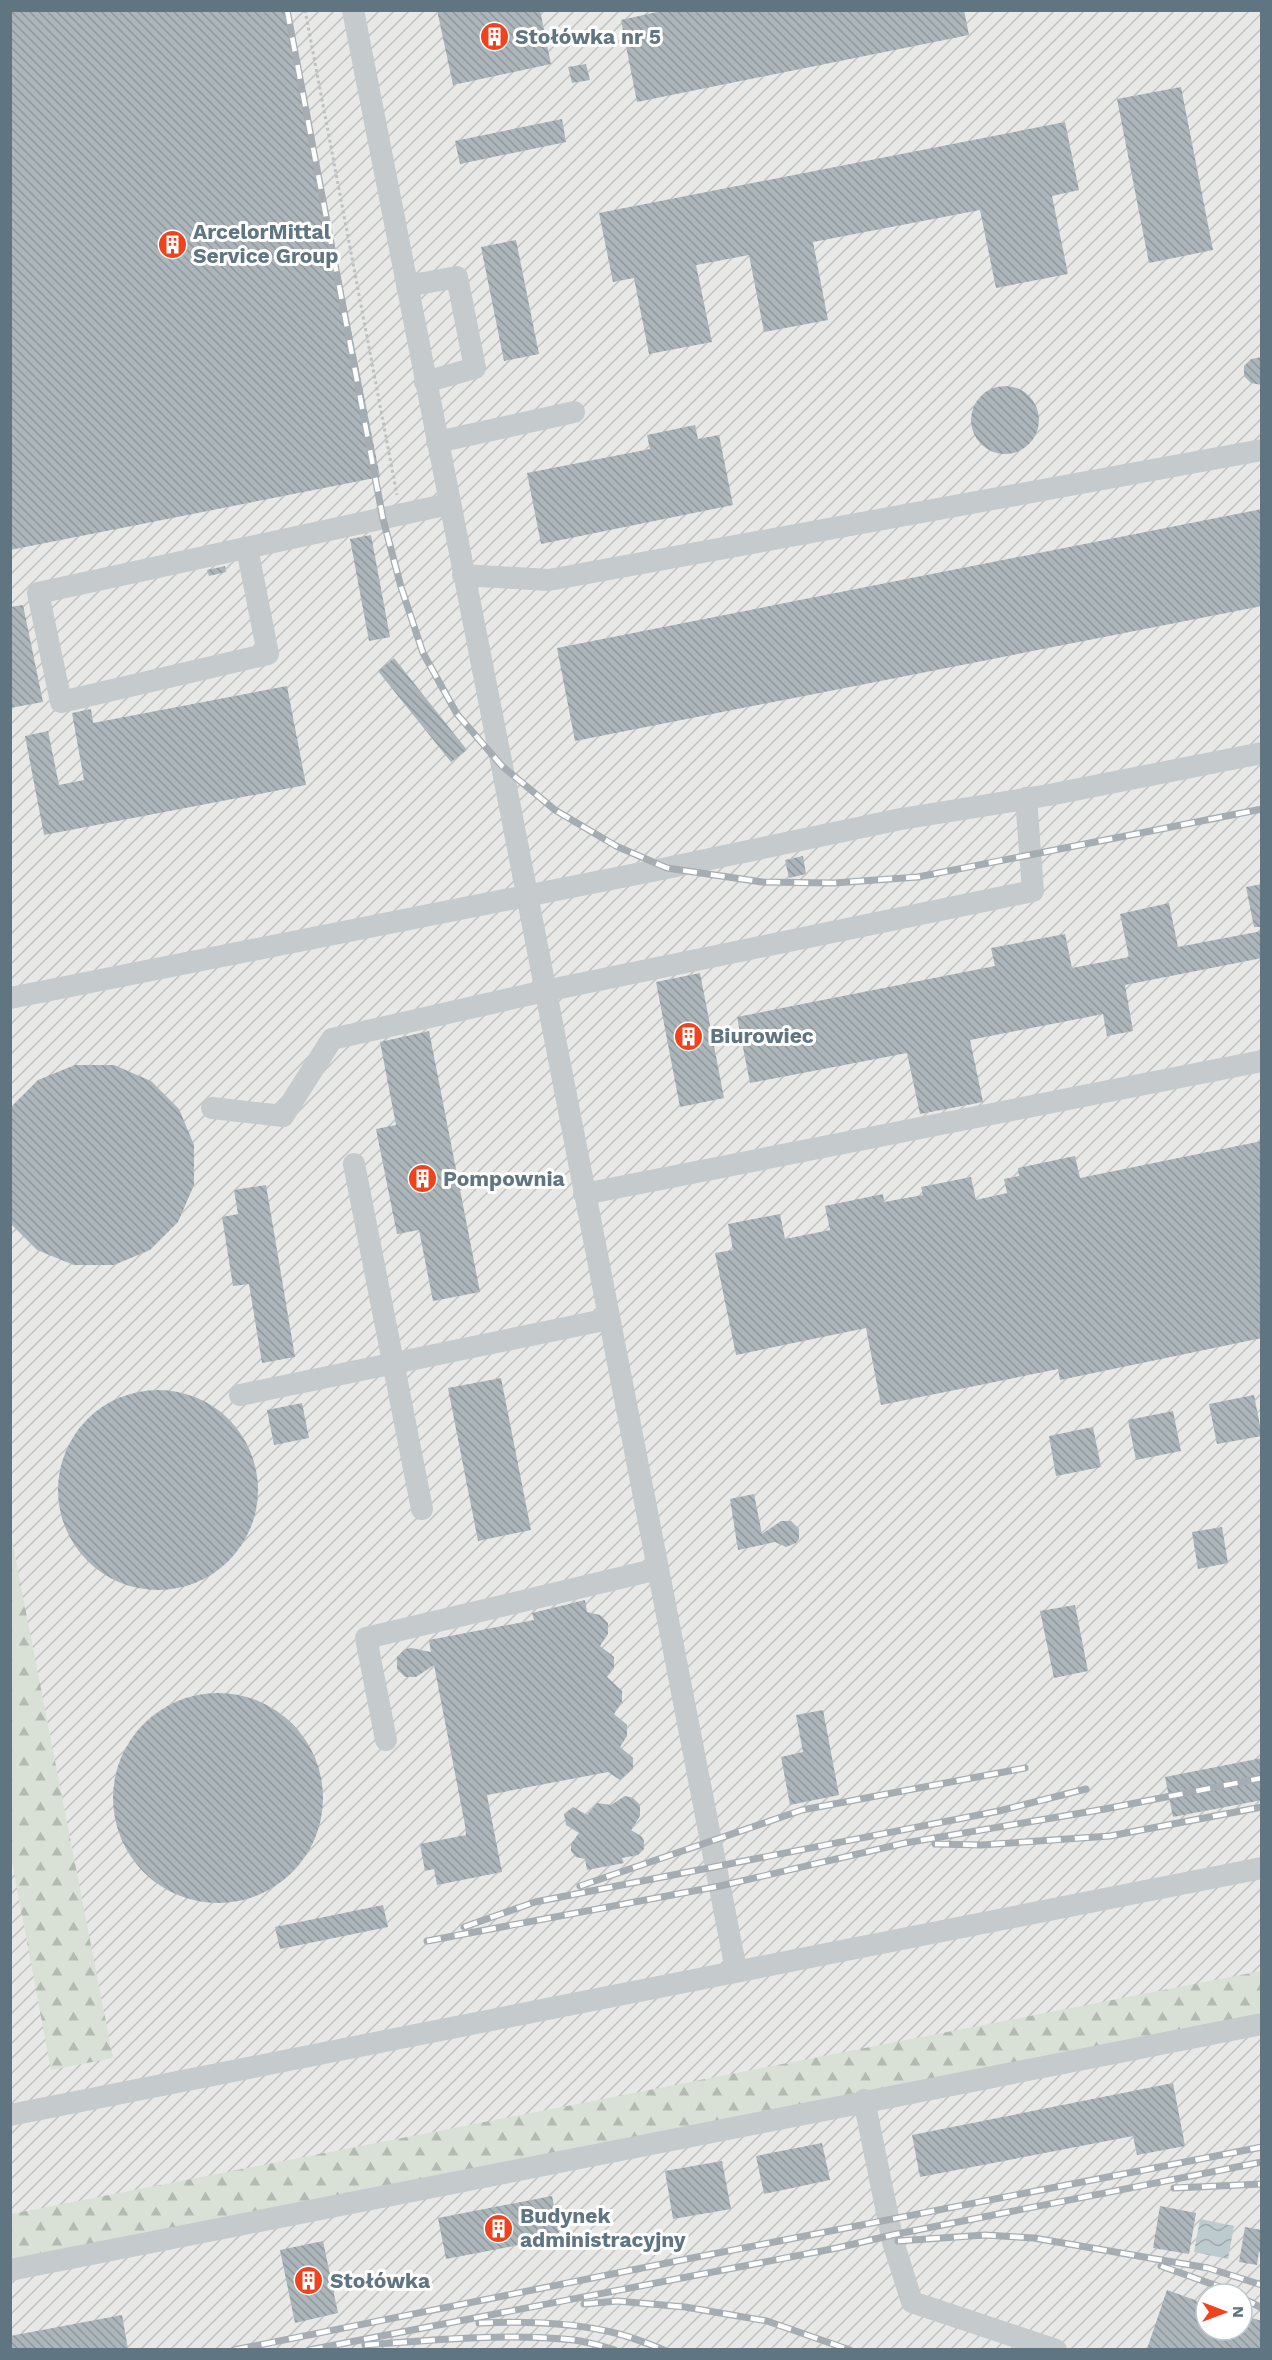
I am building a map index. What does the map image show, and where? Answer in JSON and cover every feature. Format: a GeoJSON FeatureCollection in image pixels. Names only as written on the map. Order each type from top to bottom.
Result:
{"type":"FeatureCollection","features":[{"type":"Feature","properties":{"kind":"lane"},"geometry":{"type":"LineString","coordinates":[[353,10],[736,1971]]}},
{"type":"Feature","properties":{"kind":"lane"},"geometry":{"type":"LineString","coordinates":[[407,286],[458,277],[475,368],[425,381]]}},
{"type":"Feature","properties":{"kind":"lane"},"geometry":{"type":"LineString","coordinates":[[437,442],[574,412]]}},
{"type":"Feature","properties":{"kind":"lane"},"geometry":{"type":"LineString","coordinates":[[463,575],[549,580],[1262,450]]}},
{"type":"Feature","properties":{"kind":"lane"},"geometry":{"type":"LineString","coordinates":[[247,548],[268,654],[61,702],[38,593],[449,504]]}},
{"type":"Feature","properties":{"kind":"lane"},"geometry":{"type":"LineString","coordinates":[[10,998],[901,819],[1026,798],[1262,753]]}},
{"type":"Feature","properties":{"kind":"lane"},"geometry":{"type":"LineString","coordinates":[[212,1108],[283,1116],[332,1040],[545,991],[1033,891],[1026,798]]}},
{"type":"Feature","properties":{"kind":"lane"},"geometry":{"type":"LineString","coordinates":[[584,1194],[1262,1061]]}},
{"type":"Feature","properties":{"kind":"lane"},"geometry":{"type":"LineString","coordinates":[[354,1164],[422,1509]]}},
{"type":"Feature","properties":{"kind":"lane"},"geometry":{"type":"LineString","coordinates":[[240,1395],[609,1319]]}},
{"type":"Feature","properties":{"kind":"lane"},"geometry":{"type":"LineString","coordinates":[[386,1740],[366,1638],[658,1569]]}},
{"type":"Feature","properties":{"kind":"lane"},"geometry":{"type":"LineString","coordinates":[[12,2109],[1262,1868]]}},
{"type":"Feature","properties":{"kind":"lane"},"geometry":{"type":"LineString","coordinates":[[10,2270],[433,2188],[864,2100],[1262,2024]]}},
{"type":"Feature","properties":{"kind":"lane"},"geometry":{"type":"LineString","coordinates":[[864,2100],[893,2242],[912,2302],[1056,2349]]}},
{"type":"Feature","properties":{"kind":"path"},"geometry":{"type":"LineString","coordinates":[[305,10],[401,515]]}},
{"type":"Feature","properties":{"kind":"shaded area"},"geometry":{"type":"Polygon","coordinates":[[[11,11],[1261,11],[1261,2349],[11,2350],[11,11]]]}},
{"type":"Feature","properties":{"kind":"green space"},"geometry":{"type":"Polygon","coordinates":[[[10,1530],[113,2058],[51,2070],[11,1857],[10,1530]]]}},
{"type":"Feature","properties":{"kind":"green space"},"geometry":{"type":"Polygon","coordinates":[[[1261,1971],[1261,2017],[11,2263],[11,2214],[1261,1971]]]}},
{"type":"Feature","properties":{"kind":"water"},"geometry":{"type":"Polygon","coordinates":[[[1200,2219],[1234,2226],[1228,2259],[1194,2252],[1200,2219]]]}},
{"type":"Feature","properties":{"kind":"building","name":"ArcelorMittal Service Group"},"geometry":{"type":"Polygon","coordinates":[[[10,10],[288,10],[380,477],[10,550],[10,10]]]}},
{"type":"Feature","properties":{"kind":"building","name":"Stołówka nr 5"},"geometry":{"type":"Polygon","coordinates":[[[437,10],[540,10],[551,64],[453,85],[437,10]]]}},
{"type":"Feature","properties":{"kind":"building"},"geometry":{"type":"Polygon","coordinates":[[[666,10],[964,10],[969,35],[637,102],[621,20],[666,10]]]}},
{"type":"Feature","properties":{"kind":"building"},"geometry":{"type":"Polygon","coordinates":[[[586,64],[590,80],[572,83],[568,67],[586,64]]]}},
{"type":"Feature","properties":{"kind":"building"},"geometry":{"type":"Polygon","coordinates":[[[1181,87],[1213,250],[1149,263],[1117,99],[1181,87]]]}},
{"type":"Feature","properties":{"kind":"building"},"geometry":{"type":"Polygon","coordinates":[[[562,119],[566,142],[460,164],[455,141],[562,119]]]}},
{"type":"Feature","properties":{"kind":"building"},"geometry":{"type":"Polygon","coordinates":[[[1065,122],[1079,190],[1052,196],[1068,274],[996,288],[980,210],[813,242],[828,320],[764,332],[749,255],[696,265],[712,342],[649,354],[634,278],[613,282],[599,213],[1065,122]]]}},
{"type":"Feature","properties":{"kind":"building"},"geometry":{"type":"Polygon","coordinates":[[[516,240],[539,354],[504,361],[481,247],[516,240]]]}},
{"type":"Feature","properties":{"kind":"building"},"geometry":{"type":"Polygon","coordinates":[[[1262,357],[1262,385],[1251,383],[1244,376],[1244,366],[1251,359],[1262,357]]]}},
{"type":"Feature","properties":{"kind":"building"},"geometry":{"type":"Polygon","coordinates":[[[1012,386],[1024,392],[1033,401],[1039,413],[1037,433],[1029,444],[1012,454],[998,454],[981,444],[973,433],[971,413],[981,396],[992,388],[1012,386]]]}},
{"type":"Feature","properties":{"kind":"building"},"geometry":{"type":"Polygon","coordinates":[[[695,425],[698,439],[719,435],[733,505],[541,544],[527,473],[650,449],[647,435],[695,425]]]}},
{"type":"Feature","properties":{"kind":"building"},"geometry":{"type":"Polygon","coordinates":[[[1262,509],[1262,606],[575,741],[557,648],[1262,509]]]}},
{"type":"Feature","properties":{"kind":"building"},"geometry":{"type":"Polygon","coordinates":[[[371,535],[390,637],[369,641],[350,539],[371,535]]]}},
{"type":"Feature","properties":{"kind":"building"},"geometry":{"type":"Polygon","coordinates":[[[225,566],[226,572],[209,576],[207,570],[225,566]]]}},
{"type":"Feature","properties":{"kind":"building"},"geometry":{"type":"Polygon","coordinates":[[[23,605],[43,702],[10,708],[10,607],[23,605]]]}},
{"type":"Feature","properties":{"kind":"building"},"geometry":{"type":"Polygon","coordinates":[[[394,658],[467,750],[451,762],[378,671],[394,658]]]}},
{"type":"Feature","properties":{"kind":"building"},"geometry":{"type":"Polygon","coordinates":[[[287,686],[306,785],[44,835],[25,736],[48,731],[59,785],[84,780],[72,713],[91,709],[93,723],[287,686]]]}},
{"type":"Feature","properties":{"kind":"building"},"geometry":{"type":"Polygon","coordinates":[[[803,856],[806,874],[789,878],[785,860],[803,856]]]}},
{"type":"Feature","properties":{"kind":"building"},"geometry":{"type":"Polygon","coordinates":[[[1262,884],[1262,927],[1254,927],[1246,887],[1262,884]]]}},
{"type":"Feature","properties":{"kind":"building"},"geometry":{"type":"Polygon","coordinates":[[[1169,903],[1178,947],[1262,931],[1262,958],[1125,985],[1133,1031],[1107,1036],[1103,1014],[970,1040],[983,1102],[920,1114],[907,1053],[750,1083],[737,1017],[995,966],[991,948],[1065,934],[1072,968],[1129,957],[1120,914],[1169,903]]]}},
{"type":"Feature","properties":{"kind":"building","name":"Biurowiec"},"geometry":{"type":"Polygon","coordinates":[[[700,973],[724,1098],[680,1107],[656,982],[700,973]]]}},
{"type":"Feature","properties":{"kind":"building","name":"Pompownia"},"geometry":{"type":"Polygon","coordinates":[[[429,1031],[480,1292],[433,1301],[419,1230],[397,1234],[376,1129],[396,1125],[380,1042],[429,1031]]]}},
{"type":"Feature","properties":{"kind":"building"},"geometry":{"type":"Polygon","coordinates":[[[75,1065],[114,1065],[151,1081],[179,1109],[194,1145],[194,1185],[178,1222],[150,1250],[114,1265],[74,1265],[37,1250],[10,1223],[10,1108],[38,1080],[75,1065]]]}},
{"type":"Feature","properties":{"kind":"building"},"geometry":{"type":"Polygon","coordinates":[[[1262,1141],[1262,1338],[1060,1380],[1058,1369],[881,1405],[866,1328],[736,1355],[715,1253],[733,1250],[728,1224],[780,1214],[785,1239],[830,1230],[825,1206],[883,1194],[884,1202],[923,1195],[921,1187],[971,1177],[976,1200],[1007,1193],[1004,1179],[1019,1176],[1018,1168],[1075,1156],[1080,1178],[1262,1141]]]}},
{"type":"Feature","properties":{"kind":"building"},"geometry":{"type":"Polygon","coordinates":[[[266,1185],[295,1357],[262,1363],[249,1284],[233,1286],[222,1217],[238,1214],[234,1190],[266,1185]]]}},
{"type":"Feature","properties":{"kind":"building"},"geometry":{"type":"Polygon","coordinates":[[[501,1378],[531,1530],[478,1541],[448,1388],[501,1378]]]}},
{"type":"Feature","properties":{"kind":"building"},"geometry":{"type":"Polygon","coordinates":[[[148,1390],[168,1390],[205,1401],[222,1412],[236,1426],[251,1452],[258,1480],[254,1519],[247,1537],[236,1554],[222,1568],[205,1579],[187,1586],[168,1590],[148,1590],[111,1579],[94,1568],[80,1554],[69,1537],[62,1519],[58,1500],[58,1480],[69,1443],[80,1426],[94,1412],[111,1401],[129,1394],[148,1390]]]}},
{"type":"Feature","properties":{"kind":"building"},"geometry":{"type":"Polygon","coordinates":[[[1254,1395],[1262,1436],[1217,1444],[1209,1404],[1254,1395]]]}},
{"type":"Feature","properties":{"kind":"building"},"geometry":{"type":"Polygon","coordinates":[[[302,1403],[309,1438],[274,1445],[267,1410],[302,1403]]]}},
{"type":"Feature","properties":{"kind":"building"},"geometry":{"type":"Polygon","coordinates":[[[1173,1411],[1181,1451],[1136,1460],[1128,1420],[1173,1411]]]}},
{"type":"Feature","properties":{"kind":"building"},"geometry":{"type":"Polygon","coordinates":[[[1093,1427],[1101,1467],[1056,1476],[1049,1436],[1093,1427]]]}},
{"type":"Feature","properties":{"kind":"building"},"geometry":{"type":"Polygon","coordinates":[[[754,1494],[762,1534],[781,1521],[791,1521],[799,1529],[799,1539],[796,1543],[786,1547],[775,1542],[738,1550],[730,1499],[754,1494]]]}},
{"type":"Feature","properties":{"kind":"building"},"geometry":{"type":"Polygon","coordinates":[[[1222,1527],[1228,1563],[1198,1569],[1192,1532],[1222,1527]]]}},
{"type":"Feature","properties":{"kind":"building"},"geometry":{"type":"Polygon","coordinates":[[[585,1600],[587,1612],[600,1615],[608,1623],[608,1634],[600,1646],[614,1657],[614,1668],[607,1677],[622,1691],[622,1702],[614,1714],[627,1725],[627,1736],[620,1747],[633,1758],[633,1769],[620,1780],[608,1772],[487,1795],[502,1872],[437,1885],[434,1869],[425,1871],[420,1844],[466,1835],[465,1825],[434,1665],[416,1677],[405,1677],[397,1669],[397,1657],[405,1649],[411,1648],[431,1652],[429,1640],[534,1620],[532,1613],[585,1600]]]}},
{"type":"Feature","properties":{"kind":"building"},"geometry":{"type":"Polygon","coordinates":[[[1075,1605],[1088,1671],[1054,1678],[1040,1611],[1075,1605]]]}},
{"type":"Feature","properties":{"kind":"building"},"geometry":{"type":"Polygon","coordinates":[[[218,1693],[238,1695],[267,1705],[285,1717],[299,1731],[315,1758],[321,1778],[323,1798],[321,1818],[311,1847],[299,1865],[285,1879],[258,1895],[238,1901],[218,1903],[198,1901],[169,1891],[151,1879],[137,1865],[121,1838],[115,1818],[113,1798],[115,1778],[125,1749],[137,1731],[151,1717],[178,1701],[198,1695],[218,1693]]]}},
{"type":"Feature","properties":{"kind":"building"},"geometry":{"type":"Polygon","coordinates":[[[823,1710],[839,1795],[790,1805],[781,1757],[803,1752],[796,1715],[823,1710]]]}},
{"type":"Feature","properties":{"kind":"building"},"geometry":{"type":"Polygon","coordinates":[[[1262,1758],[1262,1800],[1173,1817],[1165,1777],[1262,1758]]]}},
{"type":"Feature","properties":{"kind":"building"},"geometry":{"type":"Polygon","coordinates":[[[625,1796],[633,1798],[640,1805],[640,1816],[631,1830],[642,1837],[644,1849],[638,1855],[622,1858],[624,1863],[587,1870],[585,1859],[576,1857],[571,1851],[571,1844],[579,1833],[566,1825],[564,1814],[573,1807],[587,1815],[597,1803],[611,1805],[625,1796]]]}},
{"type":"Feature","properties":{"kind":"building"},"geometry":{"type":"Polygon","coordinates":[[[383,1905],[388,1927],[280,1949],[275,1927],[383,1905]]]}},
{"type":"Feature","properties":{"kind":"building"},"geometry":{"type":"Polygon","coordinates":[[[1173,2083],[1185,2146],[1137,2155],[1133,2136],[920,2177],[912,2135],[1173,2083]]]}},
{"type":"Feature","properties":{"kind":"building"},"geometry":{"type":"Polygon","coordinates":[[[822,2143],[830,2180],[764,2194],[756,2156],[822,2143]]]}},
{"type":"Feature","properties":{"kind":"building"},"geometry":{"type":"Polygon","coordinates":[[[722,2161],[731,2209],[673,2219],[665,2171],[722,2161]]]}},
{"type":"Feature","properties":{"kind":"building","name":"Budynek administracyjny"},"geometry":{"type":"Polygon","coordinates":[[[552,2196],[560,2237],[446,2259],[438,2218],[552,2196]]]}},
{"type":"Feature","properties":{"kind":"building"},"geometry":{"type":"Polygon","coordinates":[[[1160,2206],[1196,2213],[1189,2254],[1153,2248],[1160,2206]]]}},
{"type":"Feature","properties":{"kind":"building"},"geometry":{"type":"Polygon","coordinates":[[[1245,2227],[1262,2230],[1262,2253],[1259,2252],[1257,2265],[1239,2262],[1245,2227]]]}},
{"type":"Feature","properties":{"kind":"building","name":"Stołówka"},"geometry":{"type":"Polygon","coordinates":[[[323,2241],[338,2313],[295,2323],[280,2250],[323,2241]]]}},
{"type":"Feature","properties":{"kind":"building"},"geometry":{"type":"Polygon","coordinates":[[[1167,2290],[1194,2300],[1194,2342],[1254,2342],[1254,2319],[1262,2321],[1262,2349],[1147,2349],[1167,2290]]]}},
{"type":"Feature","properties":{"kind":"building"},"geometry":{"type":"Polygon","coordinates":[[[122,2315],[128,2349],[10,2349],[10,2336],[122,2315]]]}},
{"type":"Feature","properties":{"kind":"railway"},"geometry":{"type":"LineString","coordinates":[[287,10],[383,519],[401,587],[423,653],[457,714],[502,766],[555,810],[616,846],[667,868],[762,882],[834,883],[918,877],[1262,809]]}},
{"type":"Feature","properties":{"kind":"railway"},"geometry":{"type":"LineString","coordinates":[[580,1886],[802,1810],[1025,1768]]}},
{"type":"Feature","properties":{"kind":"railway"},"geometry":{"type":"LineString","coordinates":[[427,1941],[720,1886],[905,1843],[1105,1809],[1262,1778]]}},
{"type":"Feature","properties":{"kind":"railway"},"geometry":{"type":"LineString","coordinates":[[464,1927],[535,1902],[999,1811],[1086,1789]]}},
{"type":"Feature","properties":{"kind":"railway"},"geometry":{"type":"LineString","coordinates":[[935,1844],[981,1845],[1110,1836],[1262,1807]]}},
{"type":"Feature","properties":{"kind":"railway"},"geometry":{"type":"LineString","coordinates":[[234,2350],[1262,2147]]}},
{"type":"Feature","properties":{"kind":"railway"},"geometry":{"type":"LineString","coordinates":[[309,2350],[837,2248],[892,2235],[1262,2162]]}},
{"type":"Feature","properties":{"kind":"railway"},"geometry":{"type":"LineString","coordinates":[[1174,2188],[1262,2184]]}},
{"type":"Feature","properties":{"kind":"railway"},"geometry":{"type":"LineString","coordinates":[[898,2241],[985,2235],[1034,2238],[1208,2268],[1262,2285]]}},
{"type":"Feature","properties":{"kind":"railway"},"geometry":{"type":"LineString","coordinates":[[1161,2266],[1206,2282]]}},
{"type":"Feature","properties":{"kind":"railway"},"geometry":{"type":"LineString","coordinates":[[584,2304],[617,2301],[685,2307],[767,2321],[850,2350]]}},
{"type":"Feature","properties":{"kind":"railway"},"geometry":{"type":"LineString","coordinates":[[1254,2304],[1262,2308]]}},
{"type":"Feature","properties":{"kind":"railway"},"geometry":{"type":"LineString","coordinates":[[479,2323],[532,2322],[585,2327],[625,2336],[664,2350]]}},
{"type":"Feature","properties":{"kind":"railway"},"geometry":{"type":"LineString","coordinates":[[365,2345],[522,2337],[574,2340],[615,2350]]}},
{"type":"Feature","properties":{"kind":"place","name":"Stołówka nr 5"},"geometry":{"type":"Point","coordinates":[494,37]}},
{"type":"Feature","properties":{"kind":"place","name":"ArcelorMittal Service Group"},"geometry":{"type":"Point","coordinates":[172,244]}},
{"type":"Feature","properties":{"kind":"place","name":"Biurowiec"},"geometry":{"type":"Point","coordinates":[689,1036]}},
{"type":"Feature","properties":{"kind":"place","name":"Pompownia"},"geometry":{"type":"Point","coordinates":[422,1179]}},
{"type":"Feature","properties":{"kind":"place","name":"Budynek administracyjny"},"geometry":{"type":"Point","coordinates":[499,2228]}},
{"type":"Feature","properties":{"kind":"place","name":"Stołówka"},"geometry":{"type":"Point","coordinates":[309,2281]}}]}
